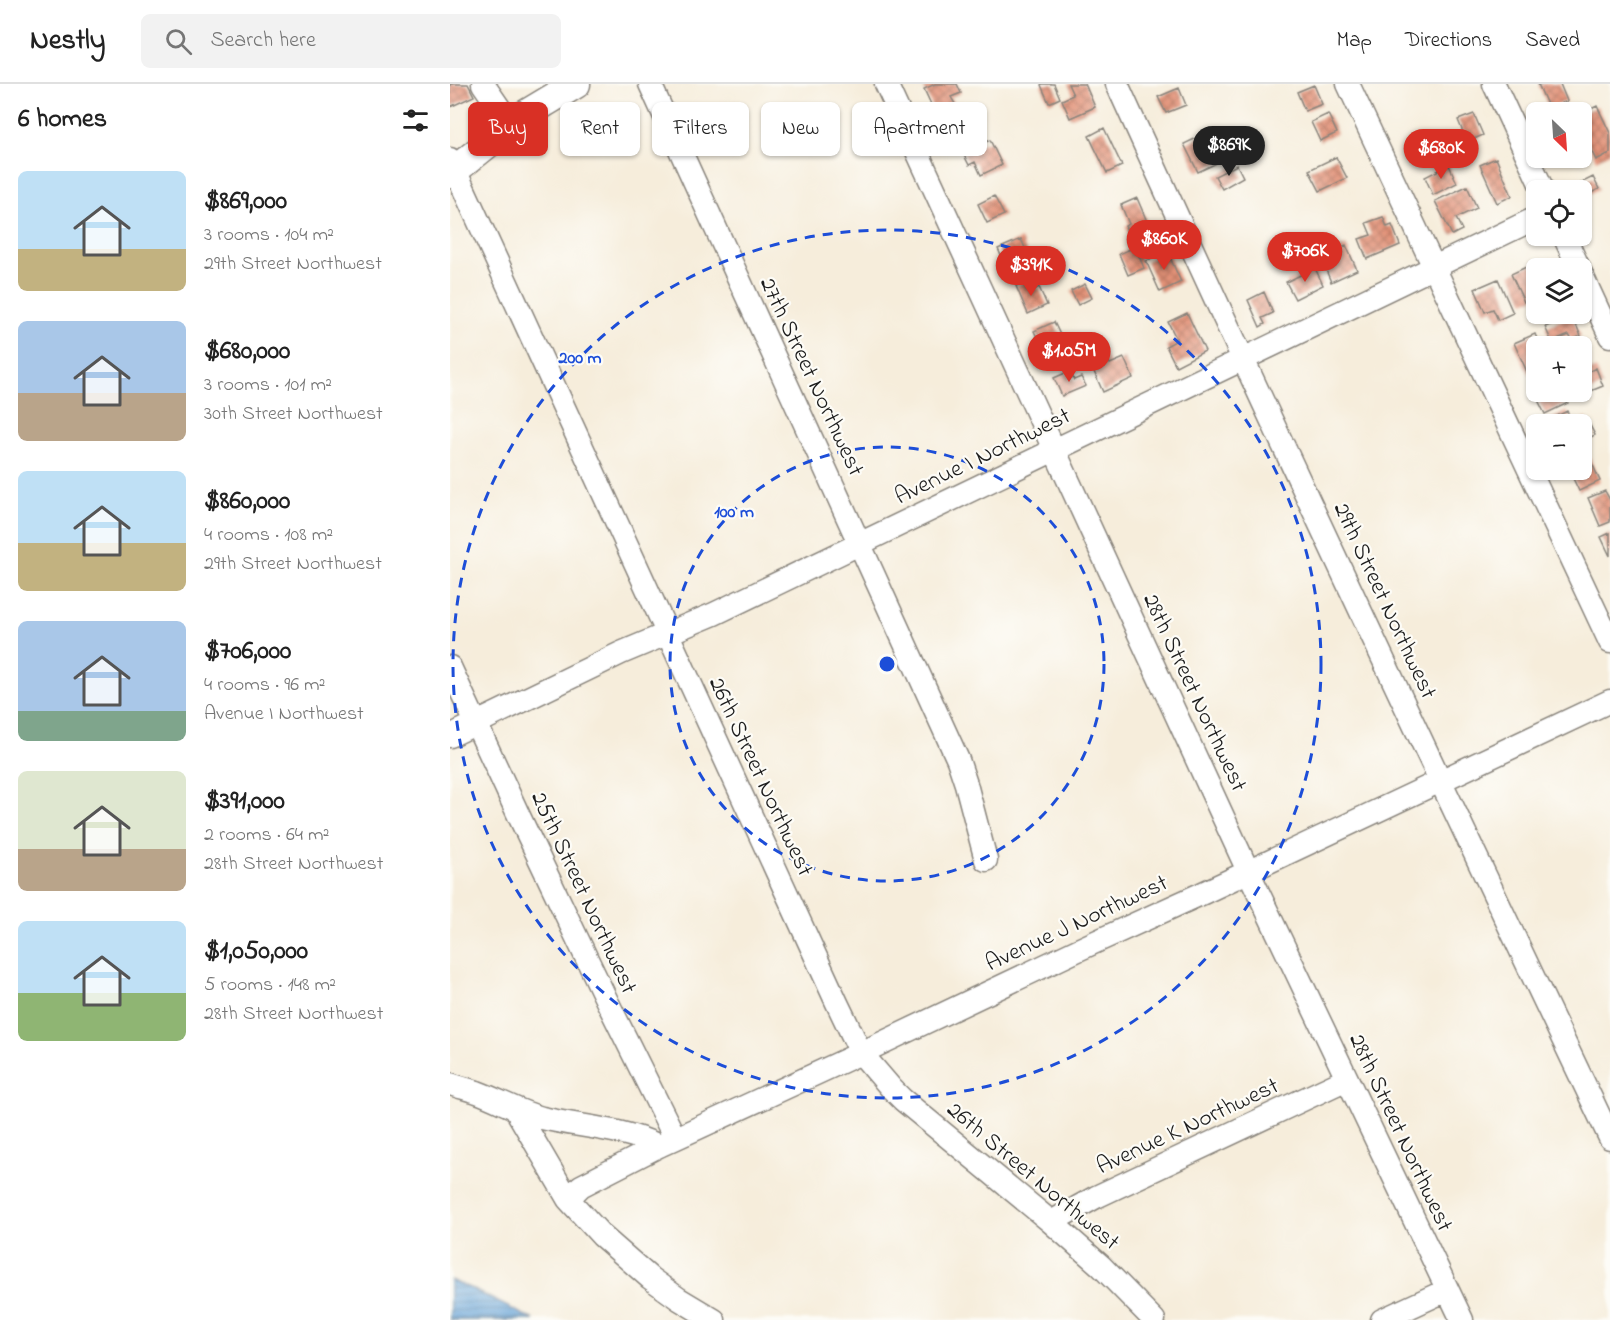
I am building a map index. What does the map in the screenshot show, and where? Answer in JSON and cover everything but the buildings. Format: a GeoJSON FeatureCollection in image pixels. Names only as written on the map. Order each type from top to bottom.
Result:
{"type":"FeatureCollection","features":[{"type":"Feature","properties":{"kind":"main road"},"geometry":{"type":"LineString","coordinates":[[545,102],[576,84]]}},
{"type":"Feature","properties":{"kind":"main road"},"geometry":{"type":"LineString","coordinates":[[452,168],[468,156]]}},
{"type":"Feature","properties":{"kind":"street"},"geometry":{"type":"LineString","coordinates":[[483,84],[496,102]]}},
{"type":"Feature","properties":{"kind":"street","name":"27th Street Northwest"},"geometry":{"type":"LineString","coordinates":[[650,84],[958,760],[986,860]]}},
{"type":"Feature","properties":{"kind":"street","name":"28th Street Northwest"},"geometry":{"type":"LineString","coordinates":[[886,84],[1248,871],[1462,1320]]}},
{"type":"Feature","properties":{"kind":"street","name":"29th Street Northwest"},"geometry":{"type":"LineString","coordinates":[[1117,84],[1243,359],[1610,1138]]}},
{"type":"Feature","properties":{"kind":"street"},"geometry":{"type":"LineString","coordinates":[[1348,84],[1610,642]]}},
{"type":"Feature","properties":{"kind":"street"},"geometry":{"type":"LineString","coordinates":[[1494,84],[1538,180]]}},
{"type":"Feature","properties":{"kind":"street","name":"26th Street Northwest"},"geometry":{"type":"LineString","coordinates":[[452,168],[861,1053],[903,1100],[1051,1222],[1101,1266],[1154,1320]]}},
{"type":"Feature","properties":{"kind":"street","name":"Avenue I Northwest"},"geometry":{"type":"LineString","coordinates":[[450,736],[621,653],[714,614],[1526,223]]}},
{"type":"Feature","properties":{"kind":"street"},"geometry":{"type":"LineString","coordinates":[[1592,297],[1610,336]]}},
{"type":"Feature","properties":{"kind":"street","name":"25th Street Northwest"},"geometry":{"type":"LineString","coordinates":[[450,667],[606,999],[667,1142]]}},
{"type":"Feature","properties":{"kind":"street","name":"Avenue J Northwest"},"geometry":{"type":"LineString","coordinates":[[568,1199],[580,1186],[667,1142],[1610,701]]}},
{"type":"Feature","properties":{"kind":"street","name":"Avenue K Northwest"},"geometry":{"type":"LineString","coordinates":[[1051,1222],[1096,1197],[1347,1079]]}},
{"type":"Feature","properties":{"kind":"street"},"geometry":{"type":"LineString","coordinates":[[450,1084],[478,1092],[516,1110],[542,1118],[667,1142]]}},
{"type":"Feature","properties":{"kind":"street"},"geometry":{"type":"LineString","coordinates":[[516,1110],[568,1199],[602,1236],[650,1278],[714,1320]]}},
{"type":"Feature","properties":{"kind":"street"},"geometry":{"type":"LineString","coordinates":[[1382,1320],[1447,1290]]}},
{"type":"Feature","properties":{"kind":"water"},"geometry":{"type":"Polygon","coordinates":[[[450,1280],[472,1289],[534,1320],[450,1320],[450,1280]]]}}]}
